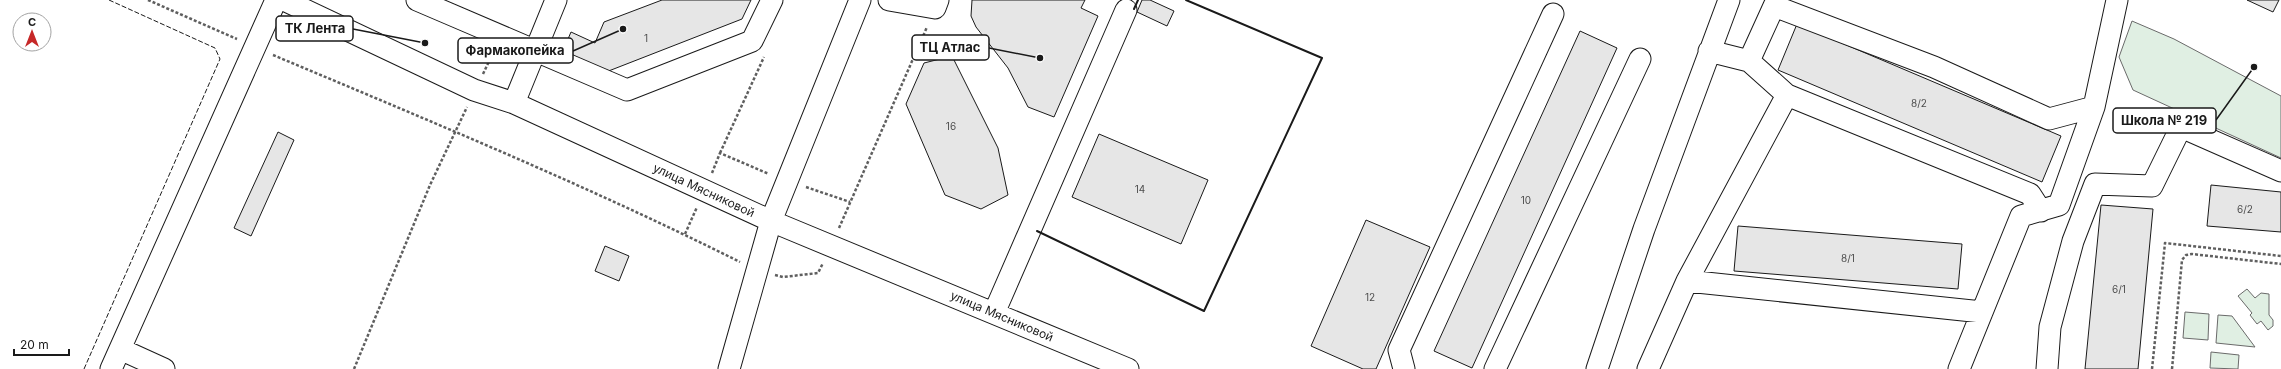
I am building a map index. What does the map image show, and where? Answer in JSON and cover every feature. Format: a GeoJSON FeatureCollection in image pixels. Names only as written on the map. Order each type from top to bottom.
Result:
{"type":"FeatureCollection","features":[{"type":"Feature","properties":{"kind":"street"},"geometry":{"type":"LineString","coordinates":[[111,369],[276,0]]}},
{"type":"Feature","properties":{"kind":"street","name":"улица Мясниковой"},"geometry":{"type":"LineString","coordinates":[[284,0],[474,90],[514,103],[771,221],[1128,369]]}},
{"type":"Feature","properties":{"kind":"street"},"geometry":{"type":"LineString","coordinates":[[417,0],[627,90],[752,41],[772,0]]}},
{"type":"Feature","properties":{"kind":"street"},"geometry":{"type":"LineString","coordinates":[[514,103],[556,0]]}},
{"type":"Feature","properties":{"kind":"street"},"geometry":{"type":"LineString","coordinates":[[900,1],[935,8],[938,0]]}},
{"type":"Feature","properties":{"kind":"street"},"geometry":{"type":"LineString","coordinates":[[1597,369],[1644,229],[1729,0]]}},
{"type":"Feature","properties":{"kind":"street"},"geometry":{"type":"LineString","coordinates":[[1959,369],[2022,216],[2060,205],[2094,108],[2117,0]]}},
{"type":"Feature","properties":{"kind":"street"},"geometry":{"type":"LineString","coordinates":[[729,369],[771,221],[854,2]]}},
{"type":"Feature","properties":{"kind":"street"},"geometry":{"type":"LineString","coordinates":[[1749,61],[1774,6],[1934,67],[2049,119],[2094,108]]}},
{"type":"Feature","properties":{"kind":"street"},"geometry":{"type":"LineString","coordinates":[[994,313],[1126,10]]}},
{"type":"Feature","properties":{"kind":"street"},"geometry":{"type":"LineString","coordinates":[[1404,369],[1399,350],[1552,14]]}},
{"type":"Feature","properties":{"kind":"street"},"geometry":{"type":"LineString","coordinates":[[1709,51],[1749,61],[1787,96],[2030,194],[2041,211]]}},
{"type":"Feature","properties":{"kind":"street"},"geometry":{"type":"LineString","coordinates":[[1495,369],[1640,59]]}},
{"type":"Feature","properties":{"kind":"street"},"geometry":{"type":"LineString","coordinates":[[1648,369],[1687,281],[1787,96]]}},
{"type":"Feature","properties":{"kind":"street"},"geometry":{"type":"LineString","coordinates":[[2047,369],[2050,328],[2071,248],[2096,184],[2152,186],[2181,127],[2281,171]]}},
{"type":"Feature","properties":{"kind":"street"},"geometry":{"type":"LineString","coordinates":[[1687,281],[1982,312]]}},
{"type":"Feature","properties":{"kind":"street"},"geometry":{"type":"LineString","coordinates":[[120,349],[164,369]]}},
{"type":"Feature","properties":{"kind":"path"},"geometry":{"type":"LineString","coordinates":[[685,234],[766,51]]}},
{"type":"Feature","properties":{"kind":"path"},"geometry":{"type":"LineString","coordinates":[[354,369],[451,140]]}},
{"type":"Feature","properties":{"kind":"path"},"geometry":{"type":"LineString","coordinates":[[720,153],[787,181],[850,202]]}},
{"type":"Feature","properties":{"kind":"path"},"geometry":{"type":"LineString","coordinates":[[2152,369],[2165,243],[2281,256]]}},
{"type":"Feature","properties":{"kind":"path"},"geometry":{"type":"LineString","coordinates":[[2172,369],[2182,260],[2186,255],[2192,254],[2281,264]]}},
{"type":"Feature","properties":{"kind":"green space"},"geometry":{"type":"Polygon","coordinates":[[[2132,21],[2174,39],[2281,96],[2281,158],[2133,90],[2119,57],[2132,21]]]}},
{"type":"Feature","properties":{"kind":"green space"},"geometry":{"type":"Polygon","coordinates":[[[2247,289],[2255,298],[2261,293],[2269,294],[2269,315],[2273,320],[2273,326],[2268,330],[2261,321],[2257,324],[2250,315],[2252,313],[2238,296],[2247,289]]]}},
{"type":"Feature","properties":{"kind":"green space"},"geometry":{"type":"Polygon","coordinates":[[[2185,312],[2209,314],[2208,340],[2183,338],[2185,312]]]}},
{"type":"Feature","properties":{"kind":"green space"},"geometry":{"type":"Polygon","coordinates":[[[2218,315],[2232,316],[2255,347],[2216,343],[2218,315]]]}},
{"type":"Feature","properties":{"kind":"green space"},"geometry":{"type":"Polygon","coordinates":[[[2211,352],[2239,355],[2238,369],[2210,368],[2211,352]]]}},
{"type":"Feature","properties":{"kind":"building"},"geometry":{"type":"Polygon","coordinates":[[[662,0],[751,0],[742,19],[606,72],[562,53],[571,32],[595,43],[604,22],[662,0]]]}},
{"type":"Feature","properties":{"kind":"building"},"geometry":{"type":"Polygon","coordinates":[[[972,0],[1085,0],[1081,8],[1098,16],[1054,117],[1028,107],[1008,68],[976,27],[971,16],[972,0]]]}},
{"type":"Feature","properties":{"kind":"building"},"geometry":{"type":"Polygon","coordinates":[[[1142,0],[1150,0],[1174,11],[1167,26],[1137,12],[1142,0]]]}},
{"type":"Feature","properties":{"kind":"building"},"geometry":{"type":"Polygon","coordinates":[[[2247,0],[2279,0],[2273,12],[2247,0]]]}},
{"type":"Feature","properties":{"kind":"building"},"geometry":{"type":"Polygon","coordinates":[[[1797,24],[2061,136],[2042,182],[1778,70],[1797,24]]]}},
{"type":"Feature","properties":{"kind":"building"},"geometry":{"type":"Polygon","coordinates":[[[1580,31],[1617,48],[1472,368],[1434,351],[1580,31]]]}},
{"type":"Feature","properties":{"kind":"building"},"geometry":{"type":"Polygon","coordinates":[[[952,56],[998,148],[1008,195],[981,209],[945,195],[906,104],[924,63],[952,56]]]}},
{"type":"Feature","properties":{"kind":"building"},"geometry":{"type":"Polygon","coordinates":[[[278,132],[294,140],[251,236],[234,228],[278,132]]]}},
{"type":"Feature","properties":{"kind":"building"},"geometry":{"type":"Polygon","coordinates":[[[1099,134],[1208,180],[1181,244],[1072,197],[1099,134]]]}},
{"type":"Feature","properties":{"kind":"building"},"geometry":{"type":"Polygon","coordinates":[[[2211,185],[2281,192],[2281,232],[2207,226],[2211,185]]]}},
{"type":"Feature","properties":{"kind":"building"},"geometry":{"type":"Polygon","coordinates":[[[2101,205],[2153,209],[2138,369],[2085,369],[2101,205]]]}},
{"type":"Feature","properties":{"kind":"building"},"geometry":{"type":"Polygon","coordinates":[[[1366,220],[1430,247],[1376,369],[1363,369],[1311,346],[1366,220]]]}},
{"type":"Feature","properties":{"kind":"building"},"geometry":{"type":"Polygon","coordinates":[[[1738,226],[1962,244],[1958,289],[1734,271],[1738,226]]]}},
{"type":"Feature","properties":{"kind":"building"},"geometry":{"type":"Polygon","coordinates":[[[605,246],[629,256],[619,281],[595,271],[605,246]]]}},
{"type":"Feature","properties":{"kind":"fence"},"geometry":{"type":"LineString","coordinates":[[84,369],[220,59],[215,48],[109,0]]}},
{"type":"Feature","properties":{"kind":"wall"},"geometry":{"type":"LineString","coordinates":[[1134,9],[1138,0]]}},
{"type":"Feature","properties":{"kind":"wall"},"geometry":{"type":"LineString","coordinates":[[1037,231],[1204,311],[1322,58],[1186,0]]}},
{"type":"Feature","properties":{"kind":"place","name":"Фармакопейка"},"geometry":{"type":"Point","coordinates":[623,29]}},
{"type":"Feature","properties":{"kind":"place","name":"ТК Лента"},"geometry":{"type":"Point","coordinates":[425,43]}},
{"type":"Feature","properties":{"kind":"place","name":"ТЦ Атлас"},"geometry":{"type":"Point","coordinates":[1040,58]}},
{"type":"Feature","properties":{"kind":"place","name":"Школа № 219"},"geometry":{"type":"Point","coordinates":[2254,67]}}]}
